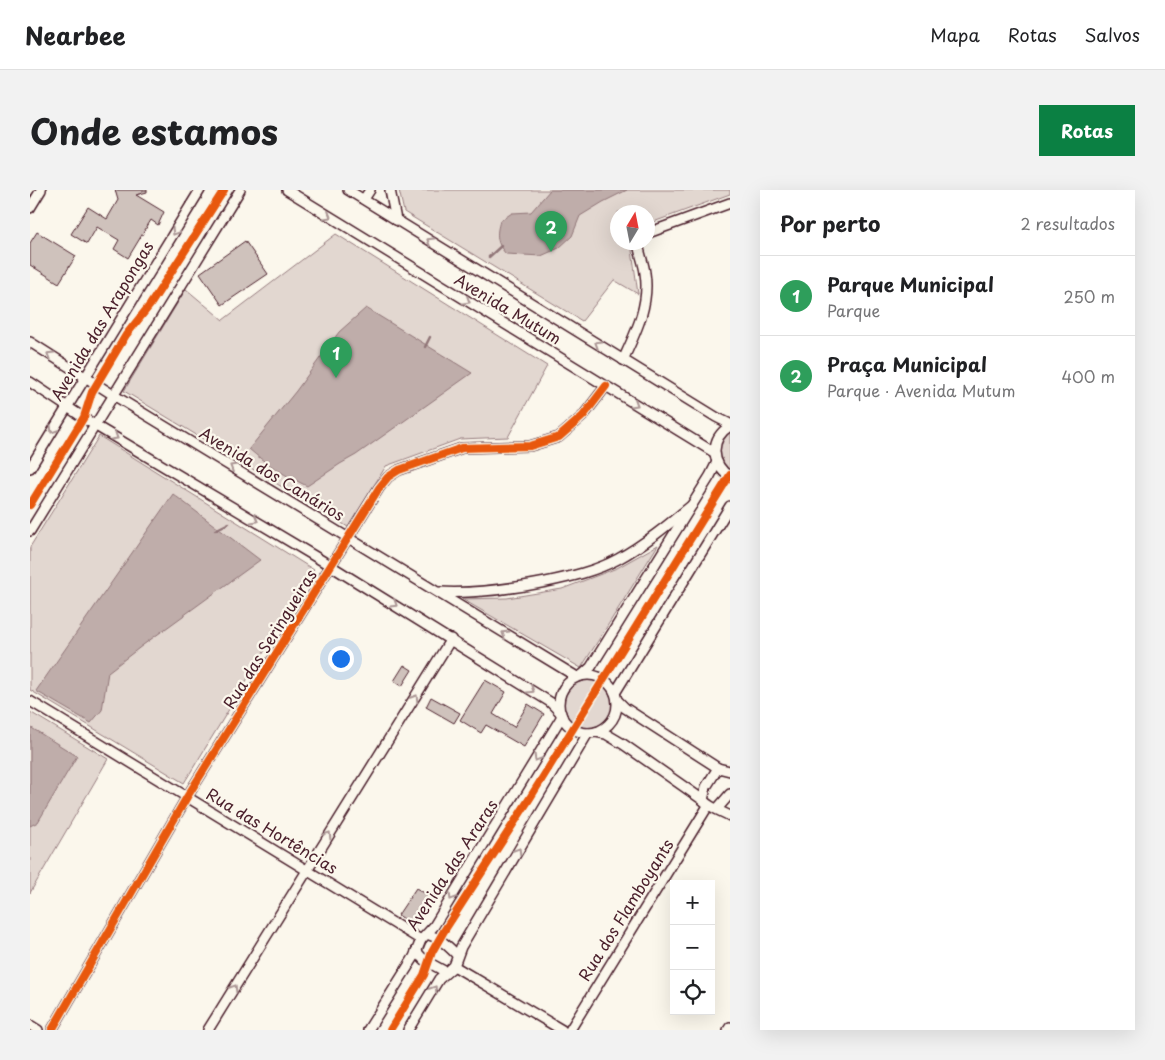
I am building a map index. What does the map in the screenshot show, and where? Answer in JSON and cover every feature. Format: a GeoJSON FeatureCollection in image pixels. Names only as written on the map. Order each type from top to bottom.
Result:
{"type":"FeatureCollection","features":[{"type":"Feature","properties":{"kind":"street"},"geometry":{"type":"LineString","coordinates":[[30,208],[41,190]]}},
{"type":"Feature","properties":{"kind":"street","name":"Avenida das Arapongas"},"geometry":{"type":"LineString","coordinates":[[30,468],[200,190]]}},
{"type":"Feature","properties":{"kind":"street"},"geometry":{"type":"LineString","coordinates":[[30,531],[115,396],[240,190]]}},
{"type":"Feature","properties":{"kind":"street","name":"Avenida Mutum"},"geometry":{"type":"LineString","coordinates":[[287,190],[606,386],[716,458],[722,470],[730,477]]}},
{"type":"Feature","properties":{"kind":"street","name":"Avenida Mutum"},"geometry":{"type":"LineString","coordinates":[[348,190],[730,425]]}},
{"type":"Feature","properties":{"kind":"street"},"geometry":{"type":"LineString","coordinates":[[364,200],[370,190]]}},
{"type":"Feature","properties":{"kind":"street"},"geometry":{"type":"LineString","coordinates":[[390,190],[396,220]]}},
{"type":"Feature","properties":{"kind":"street"},"geometry":{"type":"LineString","coordinates":[[655,230],[730,203]]}},
{"type":"Feature","properties":{"kind":"street"},"geometry":{"type":"LineString","coordinates":[[624,360],[644,309],[647,290],[640,250]]}},
{"type":"Feature","properties":{"kind":"street","name":"Avenida dos Canários"},"geometry":{"type":"LineString","coordinates":[[30,342],[115,396],[579,677]]}},
{"type":"Feature","properties":{"kind":"street"},"geometry":{"type":"LineString","coordinates":[[30,382],[96,426],[331,566],[550,702],[562,714],[569,725],[578,731],[606,734],[706,803],[730,816]]}},
{"type":"Feature","properties":{"kind":"street","name":"Rua das Seringueiras"},"geometry":{"type":"LineString","coordinates":[[52,1030],[187,797],[350,538],[379,488],[388,477],[399,470],[462,448],[530,446],[559,437],[583,416],[606,386]]}},
{"type":"Feature","properties":{"kind":"street"},"geometry":{"type":"LineString","coordinates":[[562,714],[560,702],[562,692],[568,683],[591,667],[710,476],[716,458],[715,444],[719,436],[730,425]]}},
{"type":"Feature","properties":{"kind":"street"},"geometry":{"type":"LineString","coordinates":[[437,592],[468,593],[512,588],[576,576],[616,560],[650,540],[692,506]]}},
{"type":"Feature","properties":{"kind":"street"},"geometry":{"type":"LineString","coordinates":[[408,1030],[439,979],[450,969],[592,732],[605,727],[612,720],[616,711],[616,697],[730,506]]}},
{"type":"Feature","properties":{"kind":"street"},"geometry":{"type":"LineString","coordinates":[[208,1030],[451,640]]}},
{"type":"Feature","properties":{"kind":"street"},"geometry":{"type":"LineString","coordinates":[[579,677],[591,675],[601,678],[610,684],[624,708],[718,768],[730,770]]}},
{"type":"Feature","properties":{"kind":"street","name":"Rua das Hortências"},"geometry":{"type":"LineString","coordinates":[[30,701],[307,870],[424,937],[437,937],[446,943],[457,955]]}},
{"type":"Feature","properties":{"kind":"street","name":"Avenida das Araras"},"geometry":{"type":"LineString","coordinates":[[368,1030],[424,937],[434,926],[562,714]]}},
{"type":"Feature","properties":{"kind":"street","name":"Rua dos Flamboyants"},"geometry":{"type":"LineString","coordinates":[[570,1030],[706,803],[706,788],[718,768]]}},
{"type":"Feature","properties":{"kind":"street"},"geometry":{"type":"LineString","coordinates":[[717,809],[730,794]]}},
{"type":"Feature","properties":{"kind":"street"},"geometry":{"type":"LineString","coordinates":[[416,951],[424,960],[450,969],[562,1030]]}},
{"type":"Feature","properties":{"kind":"street"},"geometry":{"type":"LineString","coordinates":[[30,1026],[38,1030]]}},
{"type":"Feature","properties":{"kind":"shaded area"},"geometry":{"type":"Polygon","coordinates":[[[399,190],[730,190],[730,194],[655,221],[655,205],[610,205],[610,250],[632,250],[638,294],[614,280],[582,321],[404,212],[399,190]]]}},
{"type":"Feature","properties":{"kind":"shaded area"},"geometry":{"type":"Polygon","coordinates":[[[550,190],[627,190],[580,216],[572,236],[559,248],[541,256],[506,254],[500,246],[498,238],[500,221],[512,213],[531,212],[550,190]]]}},
{"type":"Feature","properties":{"kind":"shaded area"},"geometry":{"type":"Polygon","coordinates":[[[336,234],[547,366],[508,437],[460,439],[386,466],[348,527],[124,391],[186,289],[223,320],[336,234]]]}},
{"type":"Feature","properties":{"kind":"shaded area"},"geometry":{"type":"Polygon","coordinates":[[[366,308],[472,373],[356,455],[307,486],[277,470],[249,449],[296,391],[339,332],[366,308]]]}},
{"type":"Feature","properties":{"kind":"shaded area"},"geometry":{"type":"Polygon","coordinates":[[[730,432],[730,471],[722,462],[720,452],[723,442],[730,432]]]}},
{"type":"Feature","properties":{"kind":"shaded area"},"geometry":{"type":"Polygon","coordinates":[[[99,436],[314,570],[184,783],[30,690],[30,547],[99,436]]]}},
{"type":"Feature","properties":{"kind":"shaded area"},"geometry":{"type":"Polygon","coordinates":[[[173,494],[260,560],[108,672],[102,710],[91,723],[36,691],[173,494]]]}},
{"type":"Feature","properties":{"kind":"shaded area"},"geometry":{"type":"Polygon","coordinates":[[[658,545],[581,668],[462,599],[507,598],[562,589],[617,568],[658,545]]]}},
{"type":"Feature","properties":{"kind":"shaded area"},"geometry":{"type":"Polygon","coordinates":[[[588,679],[597,681],[608,690],[613,704],[611,713],[602,724],[588,729],[579,727],[568,718],[563,704],[565,695],[574,684],[588,679]]]}},
{"type":"Feature","properties":{"kind":"shaded area"},"geometry":{"type":"Polygon","coordinates":[[[30,712],[108,759],[30,893],[30,712]]]}},
{"type":"Feature","properties":{"kind":"shaded area"},"geometry":{"type":"Polygon","coordinates":[[[30,727],[77,756],[38,822],[30,826],[30,727]]]}},
{"type":"Feature","properties":{"kind":"building"},"geometry":{"type":"Polygon","coordinates":[[[115,190],[147,190],[147,192],[136,195],[164,212],[158,225],[151,220],[128,258],[114,249],[119,240],[97,227],[87,244],[71,234],[88,207],[107,219],[118,200],[115,190]]]}},
{"type":"Feature","properties":{"kind":"building"},"geometry":{"type":"Polygon","coordinates":[[[37,232],[76,256],[59,283],[30,265],[30,243],[37,232]]]}},
{"type":"Feature","properties":{"kind":"building"},"geometry":{"type":"Polygon","coordinates":[[[245,241],[268,274],[222,305],[200,273],[245,241]]]}},
{"type":"Feature","properties":{"kind":"building"},"geometry":{"type":"Polygon","coordinates":[[[404,665],[412,670],[402,686],[394,681],[404,665]]]}},
{"type":"Feature","properties":{"kind":"building"},"geometry":{"type":"Polygon","coordinates":[[[485,680],[506,692],[493,714],[514,727],[528,704],[544,714],[524,747],[486,725],[481,733],[460,720],[485,680]]]}},
{"type":"Feature","properties":{"kind":"building"},"geometry":{"type":"Polygon","coordinates":[[[431,697],[460,713],[454,723],[426,707],[431,697]]]}},
{"type":"Feature","properties":{"kind":"building"},"geometry":{"type":"Polygon","coordinates":[[[416,888],[433,898],[415,926],[398,915],[416,888]]]}},
{"type":"Feature","properties":{"kind":"waterway"},"geometry":{"type":"LineString","coordinates":[[489,257],[501,246]]}},
{"type":"Feature","properties":{"kind":"waterway"},"geometry":{"type":"LineString","coordinates":[[425,347],[430,337]]}},
{"type":"Feature","properties":{"kind":"waterway"},"geometry":{"type":"LineString","coordinates":[[215,530],[229,523]]}},
{"type":"Feature","properties":{"kind":"cycle path"},"geometry":{"type":"LineString","coordinates":[[30,505],[84,417],[92,392],[126,335],[150,305],[224,190]]}},
{"type":"Feature","properties":{"kind":"cycle path"},"geometry":{"type":"LineString","coordinates":[[52,1030],[187,797],[379,488],[388,477],[399,470],[462,448],[530,446],[559,437],[583,416],[606,386]]}},
{"type":"Feature","properties":{"kind":"cycle path"},"geometry":{"type":"LineString","coordinates":[[390,1030],[424,975],[432,952],[444,931],[530,798],[730,475]]}},
{"type":"Feature","properties":{"kind":"place","name":"Praça Municipal"},"geometry":{"type":"Point","coordinates":[551,252]}},
{"type":"Feature","properties":{"kind":"place","name":"Parque Municipal"},"geometry":{"type":"Point","coordinates":[336,378]}}]}
